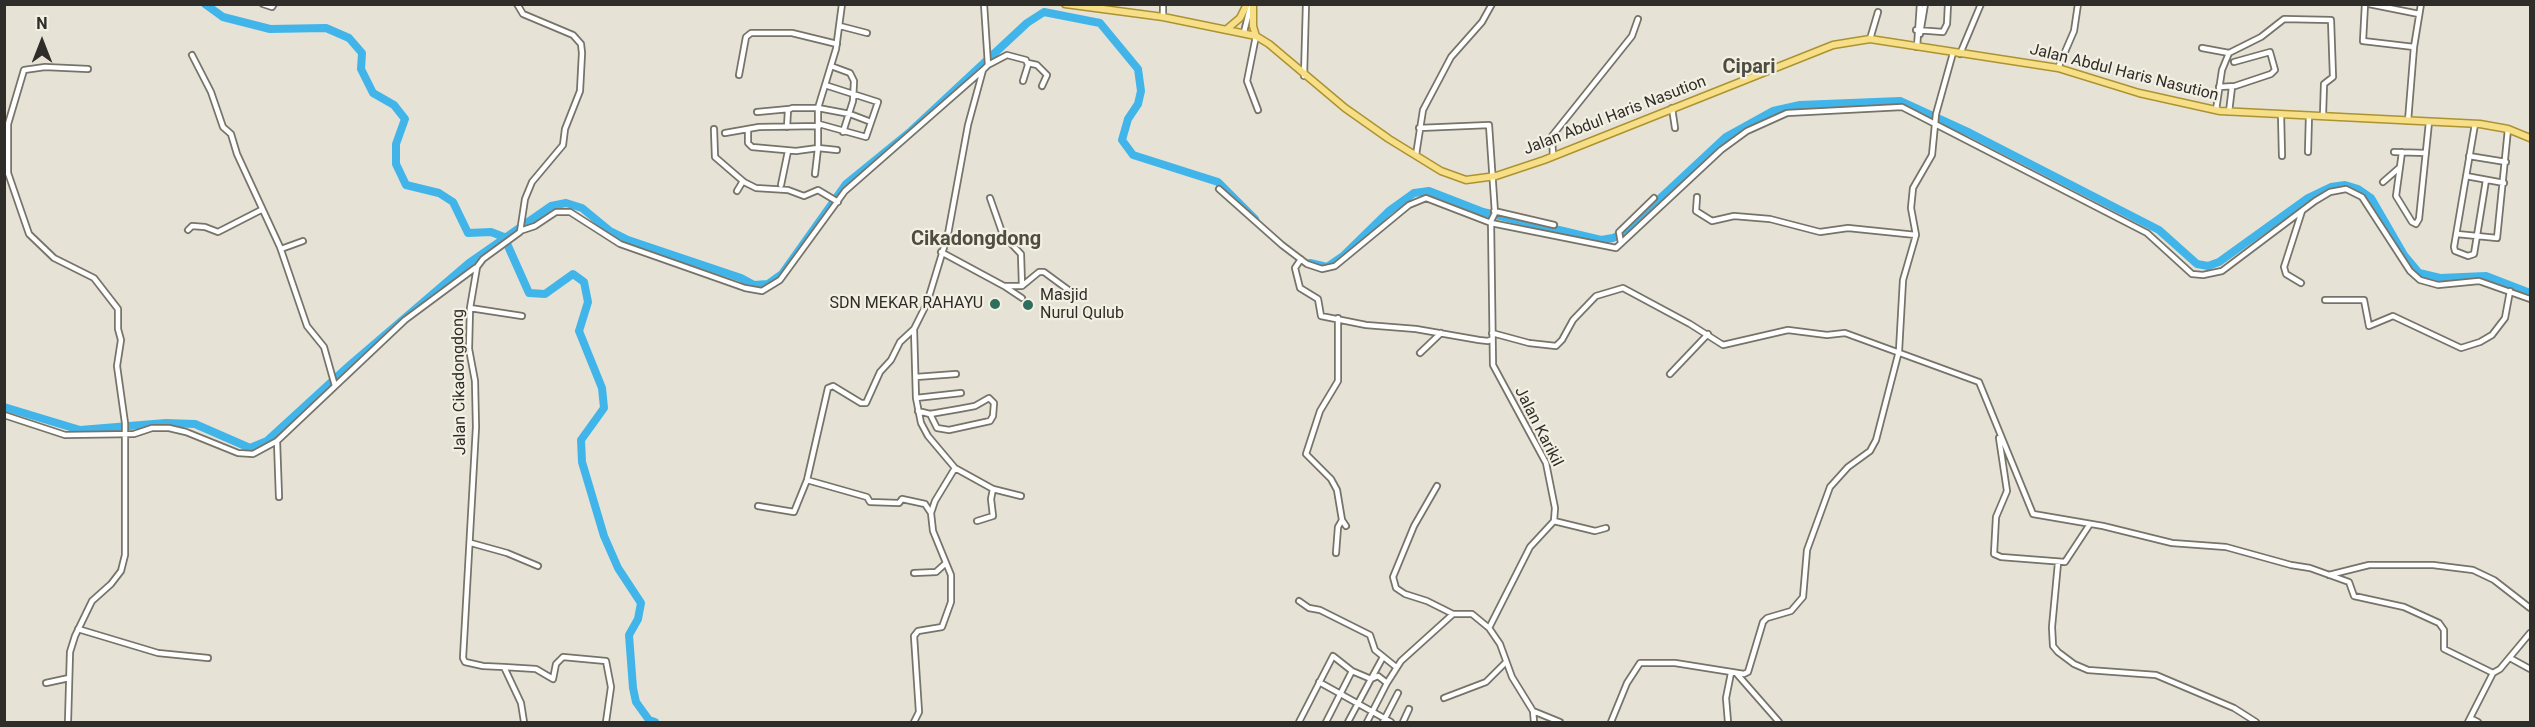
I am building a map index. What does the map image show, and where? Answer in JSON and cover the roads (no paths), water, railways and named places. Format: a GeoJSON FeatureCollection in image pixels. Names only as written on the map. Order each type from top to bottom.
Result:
{"type":"FeatureCollection","features":[{"type":"Feature","properties":{"kind":"main road","name":"Jalan Abdul Haris Nasution"},"geometry":{"type":"LineString","coordinates":[[1065,4],[1163,17],[1256,36],[1269,44],[1304,76],[1345,108],[1455,178],[1477,180],[1491,177],[1553,156],[1833,45],[1870,39],[2058,68],[2139,93],[2229,112],[2475,124],[2508,129],[2530,138]]}},
{"type":"Feature","properties":{"kind":"main road"},"geometry":{"type":"LineString","coordinates":[[1227,29],[1240,18],[1250,4]]}},
{"type":"Feature","properties":{"kind":"main road"},"geometry":{"type":"LineString","coordinates":[[1250,4],[1256,36]]}},
{"type":"Feature","properties":{"kind":"street"},"geometry":{"type":"LineString","coordinates":[[263,4],[272,7],[274,4]]}},
{"type":"Feature","properties":{"kind":"street"},"geometry":{"type":"LineString","coordinates":[[517,4],[523,14],[551,24],[579,39],[582,53],[580,91],[565,129],[563,145],[532,182],[525,199],[520,229]]}},
{"type":"Feature","properties":{"kind":"street"},"geometry":{"type":"LineString","coordinates":[[815,174],[818,148],[818,108],[837,44],[842,4]]}},
{"type":"Feature","properties":{"kind":"street"},"geometry":{"type":"LineString","coordinates":[[758,506],[793,513],[807,480],[828,388],[833,386],[861,403],[866,403],[880,372],[891,360],[900,342],[914,329],[927,303],[948,234],[966,136],[987,62],[984,4]]}},
{"type":"Feature","properties":{"kind":"street"},"geometry":{"type":"LineString","coordinates":[[1163,4],[1163,17]]}},
{"type":"Feature","properties":{"kind":"street"},"geometry":{"type":"LineString","coordinates":[[1244,32],[1250,4]]}},
{"type":"Feature","properties":{"kind":"street"},"geometry":{"type":"LineString","coordinates":[[1304,76],[1306,4]]}},
{"type":"Feature","properties":{"kind":"street"},"geometry":{"type":"LineString","coordinates":[[1416,155],[1423,110],[1451,57],[1482,22],[1492,4]]}},
{"type":"Feature","properties":{"kind":"street"},"geometry":{"type":"LineString","coordinates":[[1917,47],[1923,4]]}},
{"type":"Feature","properties":{"kind":"street"},"geometry":{"type":"LineString","coordinates":[[1918,32],[1943,32],[1947,4]]}},
{"type":"Feature","properties":{"kind":"street"},"geometry":{"type":"LineString","coordinates":[[1960,54],[1981,4]]}},
{"type":"Feature","properties":{"kind":"street"},"geometry":{"type":"LineString","coordinates":[[2058,68],[2074,31],[2078,4]]}},
{"type":"Feature","properties":{"kind":"street"},"geometry":{"type":"LineString","coordinates":[[2414,47],[2363,41],[2367,4],[2419,14]]}},
{"type":"Feature","properties":{"kind":"street"},"geometry":{"type":"LineString","coordinates":[[2408,121],[2414,47],[2421,4]]}},
{"type":"Feature","properties":{"kind":"street"},"geometry":{"type":"LineString","coordinates":[[1870,39],[1878,12]]}},
{"type":"Feature","properties":{"kind":"street"},"geometry":{"type":"LineString","coordinates":[[1553,156],[1552,136],[1632,36],[1638,19]]}},
{"type":"Feature","properties":{"kind":"street"},"geometry":{"type":"LineString","coordinates":[[2202,48],[2229,53],[2261,37],[2284,20],[2332,20],[2333,77],[2324,84],[2323,115]]}},
{"type":"Feature","properties":{"kind":"street"},"geometry":{"type":"LineString","coordinates":[[840,26],[867,33]]}},
{"type":"Feature","properties":{"kind":"street"},"geometry":{"type":"LineString","coordinates":[[739,75],[746,37],[752,33],[792,33],[837,44]]}},
{"type":"Feature","properties":{"kind":"street"},"geometry":{"type":"LineString","coordinates":[[1256,36],[1247,81],[1258,110]]}},
{"type":"Feature","properties":{"kind":"street"},"geometry":{"type":"LineString","coordinates":[[2219,87],[2232,87],[2271,74],[2275,70],[2270,52],[2234,62]]}},
{"type":"Feature","properties":{"kind":"street"},"geometry":{"type":"LineString","coordinates":[[1611,723],[1627,683],[1640,663],[1675,663],[1734,673],[1748,672],[1763,622],[1791,611],[1803,597],[1807,550],[1830,487],[1848,467],[1874,446],[1898,352],[1904,280],[1916,235],[1911,208],[1913,188],[1931,160],[1936,114],[1953,53]]}},
{"type":"Feature","properties":{"kind":"street"},"geometry":{"type":"LineString","coordinates":[[2216,110],[2219,87],[2229,53]]}},
{"type":"Feature","properties":{"kind":"street"},"geometry":{"type":"LineString","coordinates":[[192,55],[212,92],[222,125],[231,134],[237,154],[258,196],[261,210],[281,249],[307,326],[324,345],[335,384]]}},
{"type":"Feature","properties":{"kind":"street"},"geometry":{"type":"LineString","coordinates":[[987,62],[1007,55],[1036,65],[1047,75],[1042,86]]}},
{"type":"Feature","properties":{"kind":"street"},"geometry":{"type":"LineString","coordinates":[[1023,81],[1028,63]]}},
{"type":"Feature","properties":{"kind":"street"},"geometry":{"type":"LineString","coordinates":[[831,66],[852,75],[854,92],[850,114],[843,132]]}},
{"type":"Feature","properties":{"kind":"street"},"geometry":{"type":"LineString","coordinates":[[68,723],[70,652],[92,601],[111,584],[120,571],[125,555],[125,423],[117,372],[122,340],[117,306],[94,278],[54,258],[29,234],[6,172],[8,124],[24,70],[88,69]]}},
{"type":"Feature","properties":{"kind":"street"},"geometry":{"type":"LineString","coordinates":[[4,415],[66,435],[137,434],[167,427],[242,454],[257,452],[277,441],[335,384],[413,314],[477,267],[520,229],[535,226],[556,212],[570,212],[620,244],[745,288],[762,291],[780,279],[835,200],[983,70]]}},
{"type":"Feature","properties":{"kind":"street"},"geometry":{"type":"LineString","coordinates":[[725,133],[748,129],[819,125],[866,137],[877,101],[854,92],[825,85]]}},
{"type":"Feature","properties":{"kind":"street"},"geometry":{"type":"LineString","coordinates":[[2229,112],[2232,87]]}},
{"type":"Feature","properties":{"kind":"street"},"geometry":{"type":"LineString","coordinates":[[1219,189],[1301,259],[1322,269],[1331,269],[1409,205],[1423,199],[1431,199],[1491,222],[1616,248],[1735,139],[1783,114],[1902,107],[2147,233],[2195,274],[2222,271],[2330,192],[2341,189],[2356,192],[2366,202],[2416,278],[2438,285],[2479,280],[2530,299]]}},
{"type":"Feature","properties":{"kind":"street"},"geometry":{"type":"LineString","coordinates":[[757,112],[818,108],[850,114],[871,122]]}},
{"type":"Feature","properties":{"kind":"street"},"geometry":{"type":"LineString","coordinates":[[1672,108],[1675,128]]}},
{"type":"Feature","properties":{"kind":"street"},"geometry":{"type":"LineString","coordinates":[[787,127],[789,109]]}},
{"type":"Feature","properties":{"kind":"street"},"geometry":{"type":"LineString","coordinates":[[2281,114],[2282,156]]}},
{"type":"Feature","properties":{"kind":"street"},"geometry":{"type":"LineString","coordinates":[[2308,152],[2309,115]]}},
{"type":"Feature","properties":{"kind":"street"},"geometry":{"type":"LineString","coordinates":[[2402,152],[2396,196],[2412,222],[2416,224],[2419,219],[2429,122]]}},
{"type":"Feature","properties":{"kind":"street"},"geometry":{"type":"LineString","coordinates":[[1419,128],[1432,130],[1489,124],[1495,212],[1491,222]]}},
{"type":"Feature","properties":{"kind":"street"},"geometry":{"type":"LineString","coordinates":[[2475,124],[2455,251],[2470,256],[2474,254],[2486,180]]}},
{"type":"Feature","properties":{"kind":"street"},"geometry":{"type":"LineString","coordinates":[[714,129],[715,157],[743,182],[756,188],[788,190],[804,196],[818,190],[835,200]]}},
{"type":"Feature","properties":{"kind":"street"},"geometry":{"type":"LineString","coordinates":[[748,129],[749,146],[788,151],[818,148],[837,150]]}},
{"type":"Feature","properties":{"kind":"street"},"geometry":{"type":"LineString","coordinates":[[2457,234],[2497,238],[2508,129]]}},
{"type":"Feature","properties":{"kind":"street"},"geometry":{"type":"LineString","coordinates":[[781,185],[788,151]]}},
{"type":"Feature","properties":{"kind":"street"},"geometry":{"type":"LineString","coordinates":[[2394,152],[2426,153]]}},
{"type":"Feature","properties":{"kind":"street"},"geometry":{"type":"LineString","coordinates":[[2469,156],[2505,162]]}},
{"type":"Feature","properties":{"kind":"street"},"geometry":{"type":"LineString","coordinates":[[2383,182],[2399,168]]}},
{"type":"Feature","properties":{"kind":"street"},"geometry":{"type":"LineString","coordinates":[[2466,176],[2504,183]]}},
{"type":"Feature","properties":{"kind":"street"},"geometry":{"type":"LineString","coordinates":[[737,191],[743,182]]}},
{"type":"Feature","properties":{"kind":"street"},"geometry":{"type":"LineString","coordinates":[[1697,197],[1696,211],[1711,220],[1743,217],[1770,219],[1820,232],[1848,228],[1916,235]]}},
{"type":"Feature","properties":{"kind":"street"},"geometry":{"type":"LineString","coordinates":[[990,198],[1003,235],[1021,254],[1022,285]]}},
{"type":"Feature","properties":{"kind":"street"},"geometry":{"type":"LineString","coordinates":[[1621,243],[1619,235],[1654,198]]}},
{"type":"Feature","properties":{"kind":"street"},"geometry":{"type":"LineString","coordinates":[[188,230],[192,226],[218,232],[261,210]]}},
{"type":"Feature","properties":{"kind":"street"},"geometry":{"type":"LineString","coordinates":[[1495,212],[1554,225]]}},
{"type":"Feature","properties":{"kind":"street"},"geometry":{"type":"LineString","coordinates":[[2301,283],[2286,275],[2284,267],[2302,212]]}},
{"type":"Feature","properties":{"kind":"street","name":"Jalan Karikil"},"geometry":{"type":"LineString","coordinates":[[1491,222],[1492,336],[1495,371],[1549,469],[1555,508],[1554,521]]}},
{"type":"Feature","properties":{"kind":"street"},"geometry":{"type":"LineString","coordinates":[[281,249],[303,241]]}},
{"type":"Feature","properties":{"kind":"street"},"geometry":{"type":"LineString","coordinates":[[941,252],[1022,298]]}},
{"type":"Feature","properties":{"kind":"street"},"geometry":{"type":"LineString","coordinates":[[1301,259],[1296,268],[1300,288],[1317,299],[1319,315],[1366,325],[1441,333],[1488,341],[1492,336],[1556,346],[1573,320],[1596,296],[1623,288],[1725,345],[1788,330],[1827,335],[1845,333],[1979,382],[2032,513],[2172,543],[2226,547],[2330,575],[2351,583],[2354,596],[2404,607],[2439,623],[2444,630],[2444,649],[2493,673]]}},
{"type":"Feature","properties":{"kind":"street","name":"Jalan Cikadongdong"},"geometry":{"type":"LineString","coordinates":[[477,267],[470,308],[470,349],[475,381],[476,427],[463,660],[483,666],[504,667]]}},
{"type":"Feature","properties":{"kind":"street"},"geometry":{"type":"LineString","coordinates":[[1004,286],[1022,285],[1041,271],[1078,297]]}},
{"type":"Feature","properties":{"kind":"street"},"geometry":{"type":"LineString","coordinates":[[2325,300],[2364,300],[2369,326],[2393,316],[2461,348],[2480,342],[2492,334],[2505,318],[2510,291]]}},
{"type":"Feature","properties":{"kind":"street"},"geometry":{"type":"LineString","coordinates":[[470,308],[522,316]]}},
{"type":"Feature","properties":{"kind":"street"},"geometry":{"type":"LineString","coordinates":[[1338,318],[1338,381],[1320,411],[1306,454],[1331,479],[1337,490],[1342,520],[1346,526]]}},
{"type":"Feature","properties":{"kind":"street"},"geometry":{"type":"LineString","coordinates":[[914,329],[916,398],[918,411],[928,436],[955,468],[993,489],[1021,496]]}},
{"type":"Feature","properties":{"kind":"street"},"geometry":{"type":"LineString","coordinates":[[1420,353],[1441,333]]}},
{"type":"Feature","properties":{"kind":"street"},"geometry":{"type":"LineString","coordinates":[[1670,374],[1708,334]]}},
{"type":"Feature","properties":{"kind":"street"},"geometry":{"type":"LineString","coordinates":[[916,377],[956,374]]}},
{"type":"Feature","properties":{"kind":"street"},"geometry":{"type":"LineString","coordinates":[[916,398],[961,393]]}},
{"type":"Feature","properties":{"kind":"street"},"geometry":{"type":"LineString","coordinates":[[918,411],[930,414],[975,406],[988,398],[994,403],[993,416],[990,421],[949,430],[937,428],[930,414]]}},
{"type":"Feature","properties":{"kind":"street"},"geometry":{"type":"LineString","coordinates":[[1998,429],[2007,491],[1996,517],[1994,554],[2001,557],[2058,563],[2068,560],[2090,524]]}},
{"type":"Feature","properties":{"kind":"street"},"geometry":{"type":"LineString","coordinates":[[277,441],[279,497]]}},
{"type":"Feature","properties":{"kind":"street"},"geometry":{"type":"LineString","coordinates":[[914,723],[919,711],[914,636],[918,632],[940,628],[945,624],[951,602],[952,582],[933,531],[931,513],[935,501],[955,468]]}},
{"type":"Feature","properties":{"kind":"street"},"geometry":{"type":"LineString","coordinates":[[807,480],[867,497],[870,502],[899,503],[902,499],[923,504],[931,513]]}},
{"type":"Feature","properties":{"kind":"street"},"geometry":{"type":"LineString","coordinates":[[1437,486],[1414,526],[1393,577],[1396,588],[1453,614],[1472,614],[1489,628],[1500,644],[1506,662],[1533,711],[1534,723]]}},
{"type":"Feature","properties":{"kind":"street"},"geometry":{"type":"LineString","coordinates":[[977,521],[993,516],[991,499],[993,489]]}},
{"type":"Feature","properties":{"kind":"street"},"geometry":{"type":"LineString","coordinates":[[1336,553],[1338,527],[1342,520]]}},
{"type":"Feature","properties":{"kind":"street"},"geometry":{"type":"LineString","coordinates":[[1489,628],[1532,544],[1554,521],[1595,531],[1606,528]]}},
{"type":"Feature","properties":{"kind":"street"},"geometry":{"type":"LineString","coordinates":[[471,543],[507,553],[538,566]]}},
{"type":"Feature","properties":{"kind":"street"},"geometry":{"type":"LineString","coordinates":[[914,573],[936,572],[946,563]]}},
{"type":"Feature","properties":{"kind":"street"},"geometry":{"type":"LineString","coordinates":[[2058,563],[2052,627],[2053,646],[2058,652],[2074,664],[2088,670],[2156,675],[2234,708],[2256,723]]}},
{"type":"Feature","properties":{"kind":"street"},"geometry":{"type":"LineString","coordinates":[[2330,575],[2369,565],[2431,565],[2473,570],[2494,580],[2530,608]]}},
{"type":"Feature","properties":{"kind":"street"},"geometry":{"type":"LineString","coordinates":[[1299,601],[1309,608],[1320,610],[1370,635],[1375,650],[1396,668]]}},
{"type":"Feature","properties":{"kind":"street"},"geometry":{"type":"LineString","coordinates":[[1367,723],[1396,668],[1453,614]]}},
{"type":"Feature","properties":{"kind":"street"},"geometry":{"type":"LineString","coordinates":[[78,629],[158,653],[208,658]]}},
{"type":"Feature","properties":{"kind":"street"},"geometry":{"type":"LineString","coordinates":[[2478,723],[2469,720],[2493,673],[2510,658],[2530,633]]}},
{"type":"Feature","properties":{"kind":"street"},"geometry":{"type":"LineString","coordinates":[[1299,723],[1334,656],[1353,671],[1371,679],[1378,676],[1388,683]]}},
{"type":"Feature","properties":{"kind":"street"},"geometry":{"type":"LineString","coordinates":[[524,723],[521,703],[504,667],[536,669],[553,679],[555,665],[563,657],[606,661],[611,687],[606,723]]}},
{"type":"Feature","properties":{"kind":"street"},"geometry":{"type":"LineString","coordinates":[[1348,723],[1383,657]]}},
{"type":"Feature","properties":{"kind":"street"},"geometry":{"type":"LineString","coordinates":[[2510,658],[2530,669]]}},
{"type":"Feature","properties":{"kind":"street"},"geometry":{"type":"LineString","coordinates":[[1444,698],[1486,682],[1506,662]]}},
{"type":"Feature","properties":{"kind":"street"},"geometry":{"type":"LineString","coordinates":[[1326,723],[1353,671]]}},
{"type":"Feature","properties":{"kind":"street"},"geometry":{"type":"LineString","coordinates":[[1728,723],[1726,698],[1734,673]]}},
{"type":"Feature","properties":{"kind":"street"},"geometry":{"type":"LineString","coordinates":[[1734,673],[1779,723]]}},
{"type":"Feature","properties":{"kind":"street"},"geometry":{"type":"LineString","coordinates":[[46,683],[69,678]]}},
{"type":"Feature","properties":{"kind":"street"},"geometry":{"type":"LineString","coordinates":[[1319,682],[1357,703],[1383,722],[1391,723]]}},
{"type":"Feature","properties":{"kind":"street"},"geometry":{"type":"LineString","coordinates":[[1383,722],[1398,693]]}},
{"type":"Feature","properties":{"kind":"street"},"geometry":{"type":"LineString","coordinates":[[1403,723],[1409,709]]}},
{"type":"Feature","properties":{"kind":"street"},"geometry":{"type":"LineString","coordinates":[[1533,711],[1560,723]]}},
{"type":"Feature","properties":{"kind":"waterway"},"geometry":{"type":"LineString","coordinates":[[205,4],[223,17],[270,29],[326,28],[349,38],[362,53],[361,69],[373,93],[394,105],[405,119],[396,144],[396,164],[406,185],[439,193],[453,202],[468,233],[491,232],[504,237],[529,293],[545,294],[573,274],[584,282],[588,302],[579,331],[602,388],[604,408],[581,440],[582,462],[604,536],[618,568],[641,603],[638,619],[629,635],[633,688],[636,702],[649,720],[655,722]]}},
{"type":"Feature","properties":{"kind":"waterway"},"geometry":{"type":"LineString","coordinates":[[4,407],[80,430],[166,423],[195,424],[250,448],[267,441],[350,365],[469,263],[551,206],[566,203],[582,208],[610,231],[628,240],[741,278],[754,285],[768,284],[782,274],[846,184],[911,131],[1027,23],[1044,12],[1100,23],[1138,69],[1141,91],[1138,104],[1128,119],[1122,140],[1133,155],[1218,182],[1255,219]]}},
{"type":"Feature","properties":{"kind":"waterway"},"geometry":{"type":"LineString","coordinates":[[1310,263],[1327,267],[1343,256],[1389,211],[1414,193],[1429,191],[1483,212],[1601,240],[1613,238],[1623,233],[1726,137],[1773,111],[1800,105],[1900,101],[1970,133],[2159,230],[2197,264],[2208,266],[2219,262],[2308,198],[2331,187],[2345,185],[2358,189],[2371,198],[2404,255],[2419,273],[2440,278],[2486,276],[2530,293]]}},
{"type":"Feature","properties":{"kind":"place","name":"SDN MEKAR RAHAYU"},"geometry":{"type":"Point","coordinates":[995,304]}},
{"type":"Feature","properties":{"kind":"place","name":"Masjid Nurul Qulub"},"geometry":{"type":"Point","coordinates":[1028,305]}},
{"type":"Feature","properties":{"kind":"district","name":"Cipari"},"geometry":{"type":"Point","coordinates":[1749,68]}},
{"type":"Feature","properties":{"kind":"district","name":"Cikadongdong"},"geometry":{"type":"Point","coordinates":[976,240]}}]}
